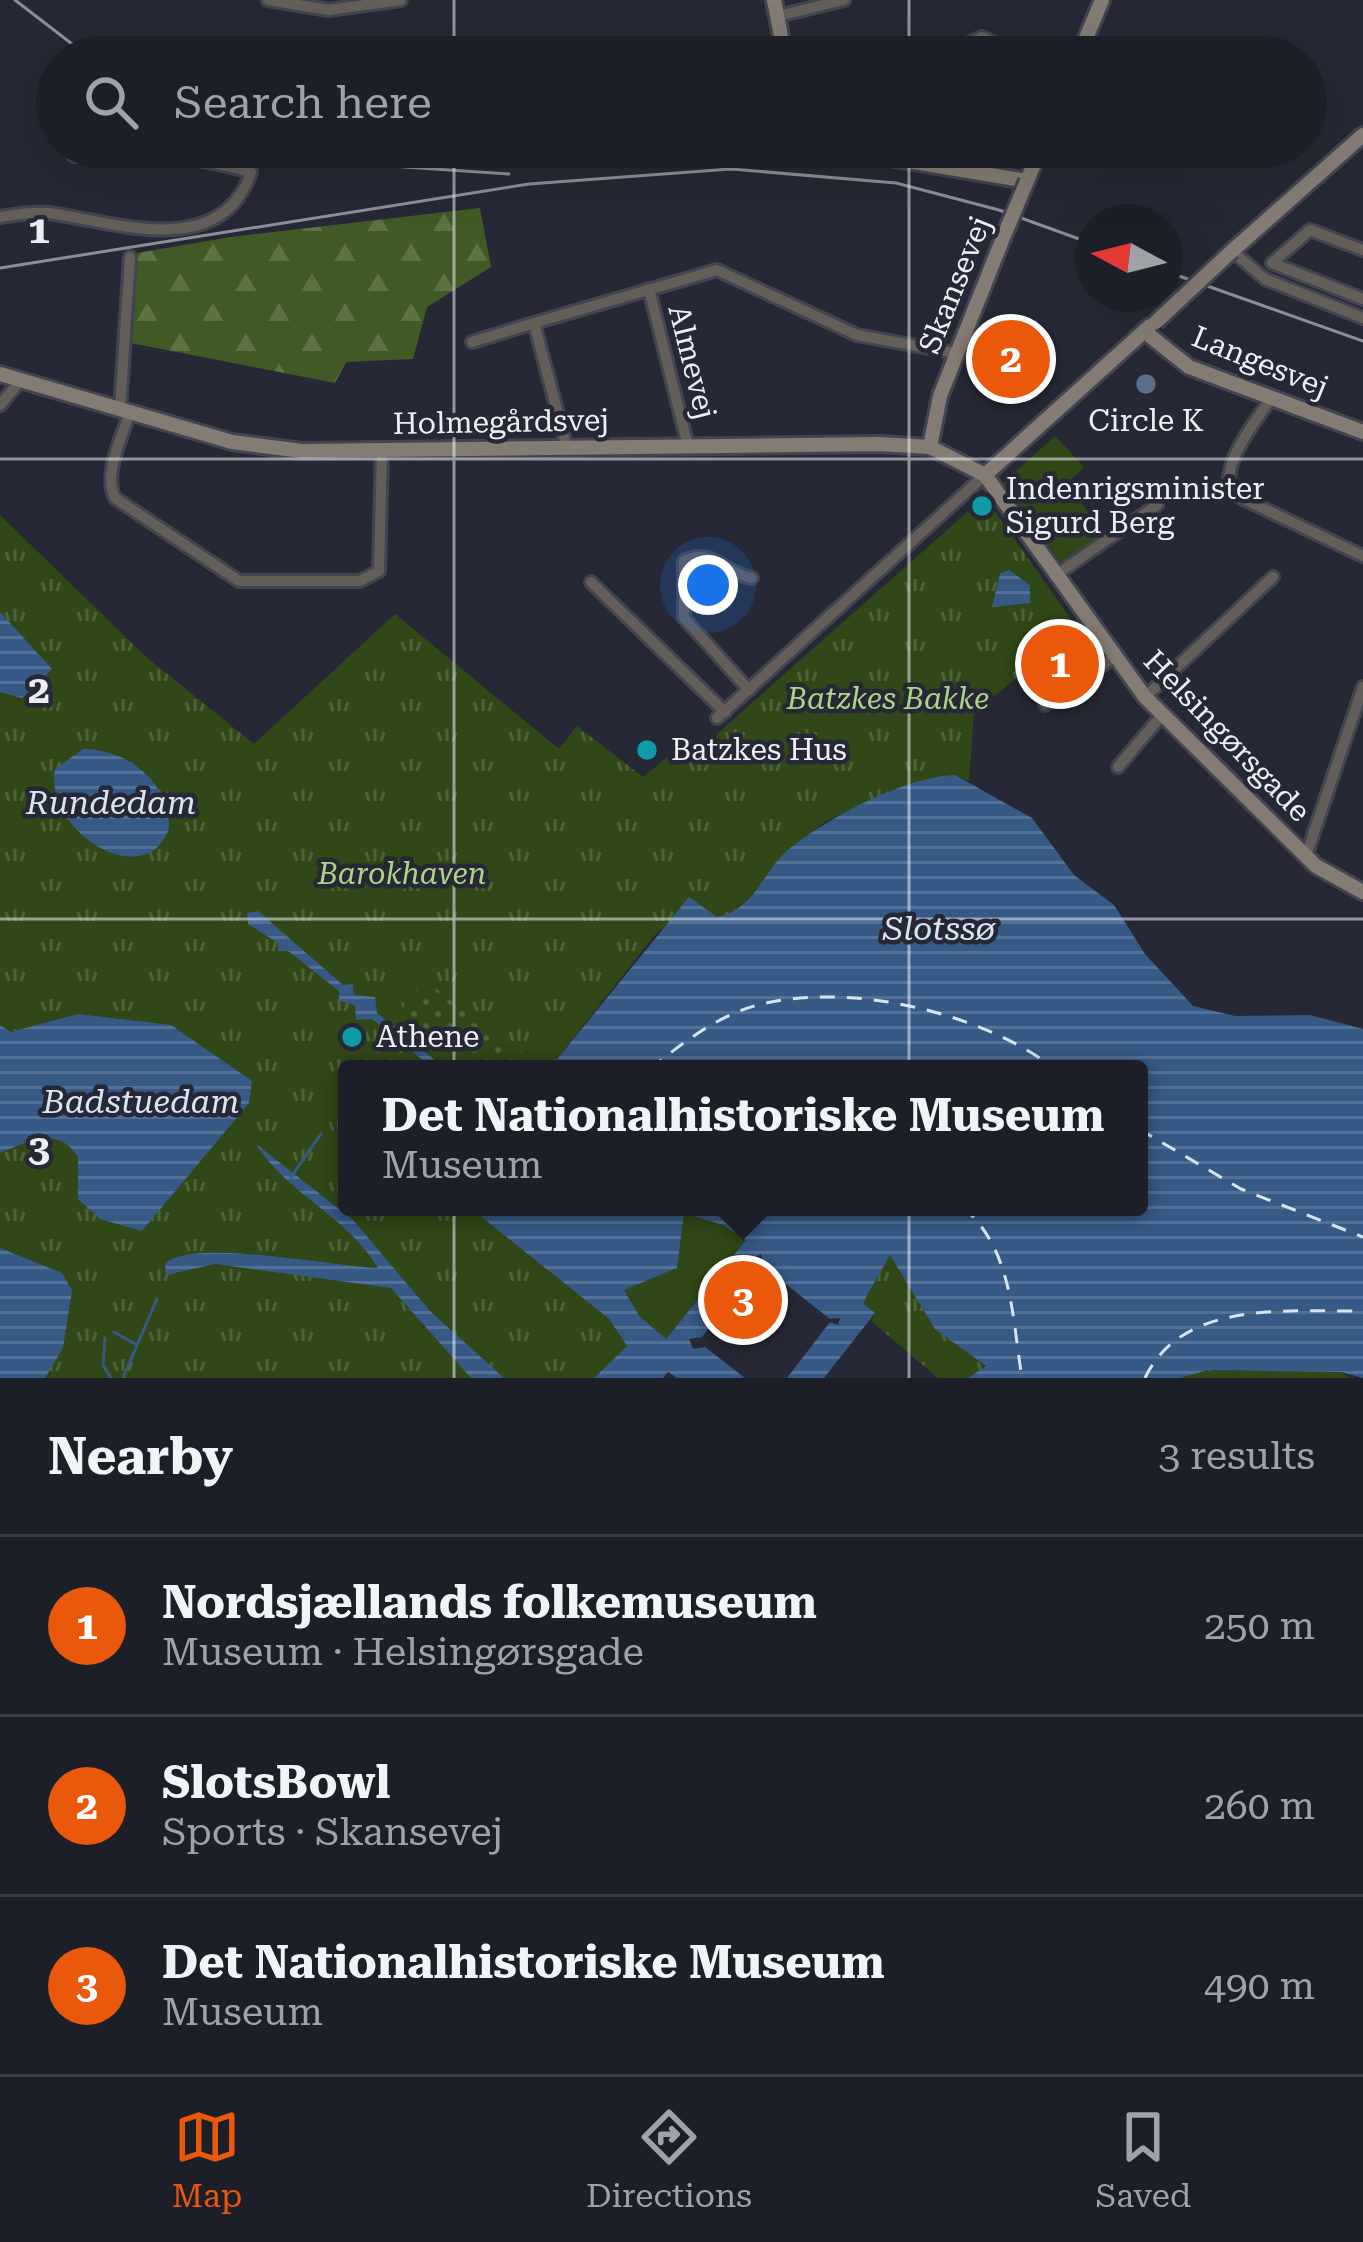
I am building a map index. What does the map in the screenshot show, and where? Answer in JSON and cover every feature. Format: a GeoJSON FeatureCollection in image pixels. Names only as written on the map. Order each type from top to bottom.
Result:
{"type":"FeatureCollection","features":[{"type":"Feature","properties":{"kind":"street"},"geometry":{"type":"LineString","coordinates":[[268,0],[329,10],[401,0]]}},
{"type":"Feature","properties":{"kind":"street"},"geometry":{"type":"LineString","coordinates":[[776,8],[844,0]]}},
{"type":"Feature","properties":{"kind":"street"},"geometry":{"type":"LineString","coordinates":[[1087,36],[1102,0]]}},
{"type":"Feature","properties":{"kind":"street"},"geometry":{"type":"LineString","coordinates":[[1327,167],[1363,135]]}},
{"type":"Feature","properties":{"kind":"street"},"geometry":{"type":"LineString","coordinates":[[0,217],[57,214],[125,231],[223,218],[233,209],[251,172],[236,168]]}},
{"type":"Feature","properties":{"kind":"street"},"geometry":{"type":"LineString","coordinates":[[949,168],[1027,181]]}},
{"type":"Feature","properties":{"kind":"street","name":"Skansevej"},"geometry":{"type":"LineString","coordinates":[[929,447],[956,353],[1032,168]]}},
{"type":"Feature","properties":{"kind":"street"},"geometry":{"type":"LineString","coordinates":[[591,582],[721,715],[1325,168]]}},
{"type":"Feature","properties":{"kind":"street"},"geometry":{"type":"LineString","coordinates":[[1363,250],[1310,230],[1272,263],[1363,299]]}},
{"type":"Feature","properties":{"kind":"street"},"geometry":{"type":"LineString","coordinates":[[1232,250],[1265,279],[1363,318]]}},
{"type":"Feature","properties":{"kind":"street"},"geometry":{"type":"LineString","coordinates":[[130,257],[125,411],[110,481],[116,498],[238,581],[360,580],[374,575],[381,561],[382,450]]}},
{"type":"Feature","properties":{"kind":"street"},"geometry":{"type":"LineString","coordinates":[[472,342],[718,270],[857,335],[956,353]]}},
{"type":"Feature","properties":{"kind":"street","name":"Almevej"},"geometry":{"type":"LineString","coordinates":[[649,289],[688,446]]}},
{"type":"Feature","properties":{"kind":"street"},"geometry":{"type":"LineString","coordinates":[[534,322],[567,448]]}},
{"type":"Feature","properties":{"kind":"street","name":"Langesvej"},"geometry":{"type":"LineString","coordinates":[[1150,327],[1189,367],[1363,432]]}},
{"type":"Feature","properties":{"kind":"street","name":"Holmegårdsvej"},"geometry":{"type":"LineString","coordinates":[[0,374],[263,448],[929,447],[985,476]]}},
{"type":"Feature","properties":{"kind":"street"},"geometry":{"type":"LineString","coordinates":[[0,405],[21,380]]}},
{"type":"Feature","properties":{"kind":"street"},"geometry":{"type":"LineString","coordinates":[[1270,398],[1228,470],[1228,486],[1233,494],[1363,556]]}},
{"type":"Feature","properties":{"kind":"street","name":"Helsingørsgade"},"geometry":{"type":"LineString","coordinates":[[985,476],[1145,698],[1306,856],[1363,892]]}},
{"type":"Feature","properties":{"kind":"street"},"geometry":{"type":"LineString","coordinates":[[1056,575],[1157,505]]}},
{"type":"Feature","properties":{"kind":"street"},"geometry":{"type":"LineString","coordinates":[[749,689],[683,618],[680,605],[684,561],[695,556],[713,558],[740,576],[752,578]]}},
{"type":"Feature","properties":{"kind":"street"},"geometry":{"type":"LineString","coordinates":[[1145,698],[1273,577]]}},
{"type":"Feature","properties":{"kind":"street","name":"Helsingørsgade"},"geometry":{"type":"LineString","coordinates":[[1045,705],[1114,656]]}},
{"type":"Feature","properties":{"kind":"street"},"geometry":{"type":"LineString","coordinates":[[1306,856],[1363,687]]}},
{"type":"Feature","properties":{"kind":"street"},"geometry":{"type":"LineString","coordinates":[[1118,766],[1162,715]]}},
{"type":"Feature","properties":{"kind":"green space"},"geometry":{"type":"Polygon","coordinates":[[[480,208],[491,267],[427,307],[413,359],[346,362],[335,383],[131,343],[137,253],[231,237],[480,208]]]}},
{"type":"Feature","properties":{"kind":"green space"},"geometry":{"type":"Polygon","coordinates":[[[1055,436],[1084,467],[1067,484],[1105,535],[1062,564],[1003,483],[1055,436]]]}},
{"type":"Feature","properties":{"kind":"green space"},"geometry":{"type":"Polygon","coordinates":[[[991,506],[1078,629],[974,712],[969,781],[955,775],[843,813],[814,830],[735,911],[718,918],[708,912],[671,920],[556,1060],[338,1060],[338,1216],[480,1216],[609,1319],[627,1346],[594,1378],[0,1378],[0,515],[145,656],[254,744],[395,614],[559,749],[577,726],[643,777],[682,745],[699,755],[713,747],[717,734],[973,507],[991,506]]]}},
{"type":"Feature","properties":{"kind":"green space"},"geometry":{"type":"Polygon","coordinates":[[[419,987],[434,987],[467,1013],[435,1052],[394,1019],[419,987]]]}},
{"type":"Feature","properties":{"kind":"green space"},"geometry":{"type":"Polygon","coordinates":[[[476,1016],[530,1059],[464,1060],[449,1048],[476,1016]]]}},
{"type":"Feature","properties":{"kind":"green space"},"geometry":{"type":"Polygon","coordinates":[[[381,1035],[413,1060],[363,1060],[381,1035]]]}},
{"type":"Feature","properties":{"kind":"green space"},"geometry":{"type":"Polygon","coordinates":[[[683,1216],[723,1225],[746,1240],[666,1339],[640,1318],[624,1289],[677,1268],[683,1216]]]}},
{"type":"Feature","properties":{"kind":"green space"},"geometry":{"type":"Polygon","coordinates":[[[889,1255],[915,1288],[930,1321],[986,1367],[968,1378],[938,1378],[871,1321],[875,1313],[864,1304],[889,1255]]]}},
{"type":"Feature","properties":{"kind":"green space"},"geometry":{"type":"Polygon","coordinates":[[[1208,1370],[1341,1372],[1349,1378],[1180,1378],[1208,1370]]]}},
{"type":"Feature","properties":{"kind":"water"},"geometry":{"type":"Polygon","coordinates":[[[1009,570],[1030,585],[1030,603],[992,607],[1000,574],[1009,570]]]}},
{"type":"Feature","properties":{"kind":"water"},"geometry":{"type":"Polygon","coordinates":[[[0,612],[52,669],[22,698],[0,692],[0,612]]]}},
{"type":"Feature","properties":{"kind":"water","name":"Rundedam"},"geometry":{"type":"Polygon","coordinates":[[[83,749],[130,762],[154,783],[169,829],[156,848],[139,856],[119,855],[98,847],[64,813],[55,792],[55,769],[83,749]]]}},
{"type":"Feature","properties":{"kind":"water","name":"Slotssø"},"geometry":{"type":"Polygon","coordinates":[[[955,775],[1032,818],[1074,875],[1114,905],[1145,954],[1193,1006],[1235,1016],[1310,1015],[1363,1029],[1363,1378],[1341,1372],[1208,1370],[1180,1378],[968,1378],[986,1366],[935,1329],[890,1255],[864,1304],[875,1313],[824,1378],[787,1378],[830,1322],[838,1325],[840,1318],[830,1319],[764,1267],[761,1254],[751,1260],[755,1269],[733,1298],[727,1293],[721,1301],[726,1306],[702,1337],[689,1339],[693,1349],[705,1347],[745,1378],[677,1378],[668,1372],[663,1378],[594,1378],[627,1346],[609,1319],[480,1216],[684,1216],[677,1268],[624,1290],[640,1317],[666,1339],[746,1240],[723,1225],[694,1216],[1148,1216],[1148,1060],[556,1060],[689,897],[717,917],[730,913],[750,898],[779,859],[804,838],[867,801],[913,783],[955,775]]]}},
{"type":"Feature","properties":{"kind":"water"},"geometry":{"type":"Polygon","coordinates":[[[258,911],[343,985],[353,984],[354,995],[375,997],[377,1013],[435,1060],[423,1060],[372,1019],[356,1020],[355,1005],[339,1001],[339,991],[288,951],[278,951],[278,943],[248,924],[247,913],[258,911]]]}},
{"type":"Feature","properties":{"kind":"water","name":"Badstuedam"},"geometry":{"type":"Polygon","coordinates":[[[78,1014],[171,1025],[252,1081],[249,1103],[142,1231],[100,1219],[78,1199],[78,1157],[61,1141],[42,1139],[0,1153],[0,1025],[11,1032],[78,1014]]]}},
{"type":"Feature","properties":{"kind":"water"},"geometry":{"type":"Polygon","coordinates":[[[256,1144],[338,1208],[338,1216],[353,1220],[431,1312],[504,1378],[471,1378],[391,1288],[215,1264],[166,1275],[165,1264],[203,1253],[378,1268],[350,1234],[268,1161],[256,1144]]]}},
{"type":"Feature","properties":{"kind":"water"},"geometry":{"type":"Polygon","coordinates":[[[0,1248],[62,1273],[72,1290],[63,1348],[45,1378],[0,1378],[0,1248]]]}},
{"type":"Feature","properties":{"kind":"waterway"},"geometry":{"type":"LineString","coordinates":[[291,1177],[321,1134]]}},
{"type":"Feature","properties":{"kind":"waterway"},"geometry":{"type":"LineString","coordinates":[[123,1378],[157,1299]]}},
{"type":"Feature","properties":{"kind":"waterway"},"geometry":{"type":"LineString","coordinates":[[114,1332],[137,1345]]}},
{"type":"Feature","properties":{"kind":"waterway"},"geometry":{"type":"LineString","coordinates":[[105,1338],[103,1365],[111,1378]]}},
{"type":"Feature","properties":{"kind":"ferry route"},"geometry":{"type":"LineString","coordinates":[[662,1060],[703,1030],[746,1009],[797,998],[836,997],[915,1007],[954,1018],[992,1032],[1042,1060]]}},
{"type":"Feature","properties":{"kind":"ferry route"},"geometry":{"type":"LineString","coordinates":[[1148,1134],[1241,1189],[1363,1237]]}},
{"type":"Feature","properties":{"kind":"ferry route"},"geometry":{"type":"LineString","coordinates":[[971,1216],[992,1243],[1008,1286],[1022,1378]]}},
{"type":"Feature","properties":{"kind":"ferry route"},"geometry":{"type":"LineString","coordinates":[[1145,1378],[1162,1352],[1184,1334],[1211,1322],[1271,1312],[1363,1311]]}},
{"type":"Feature","properties":{"kind":"railway"},"geometry":{"type":"LineString","coordinates":[[15,0],[62,36]]}},
{"type":"Feature","properties":{"kind":"railway"},"geometry":{"type":"LineString","coordinates":[[419,168],[509,174]]}},
{"type":"Feature","properties":{"kind":"railway"},"geometry":{"type":"LineString","coordinates":[[0,268],[529,184],[731,169],[896,183],[999,210],[1075,237]]}},
{"type":"Feature","properties":{"kind":"railway"},"geometry":{"type":"LineString","coordinates":[[1183,277],[1363,341]]}},
{"type":"Feature","properties":{"kind":"place","name":"SlotsBowl"},"geometry":{"type":"Point","coordinates":[1011,359]}},
{"type":"Feature","properties":{"kind":"place","name":"Circle K"},"geometry":{"type":"Point","coordinates":[1146,384]}},
{"type":"Feature","properties":{"kind":"place","name":"Indenrigsminister Sigurd Berg"},"geometry":{"type":"Point","coordinates":[982,506]}},
{"type":"Feature","properties":{"kind":"place","name":"Nordsjællands folkemuseum"},"geometry":{"type":"Point","coordinates":[1060,664]}},
{"type":"Feature","properties":{"kind":"place","name":"Batzkes Hus"},"geometry":{"type":"Point","coordinates":[647,750]}},
{"type":"Feature","properties":{"kind":"place","name":"Athene"},"geometry":{"type":"Point","coordinates":[352,1037]}},
{"type":"Feature","properties":{"kind":"place","name":"Det Nationalhistoriske Museum"},"geometry":{"type":"Point","coordinates":[743,1300]}},
{"type":"Feature","properties":{"kind":"park label","name":"Batzkes Bakke"},"geometry":{"type":"Point","coordinates":[888,699]}},
{"type":"Feature","properties":{"kind":"park label","name":"Barokhaven"},"geometry":{"type":"Point","coordinates":[402,874]}}]}
